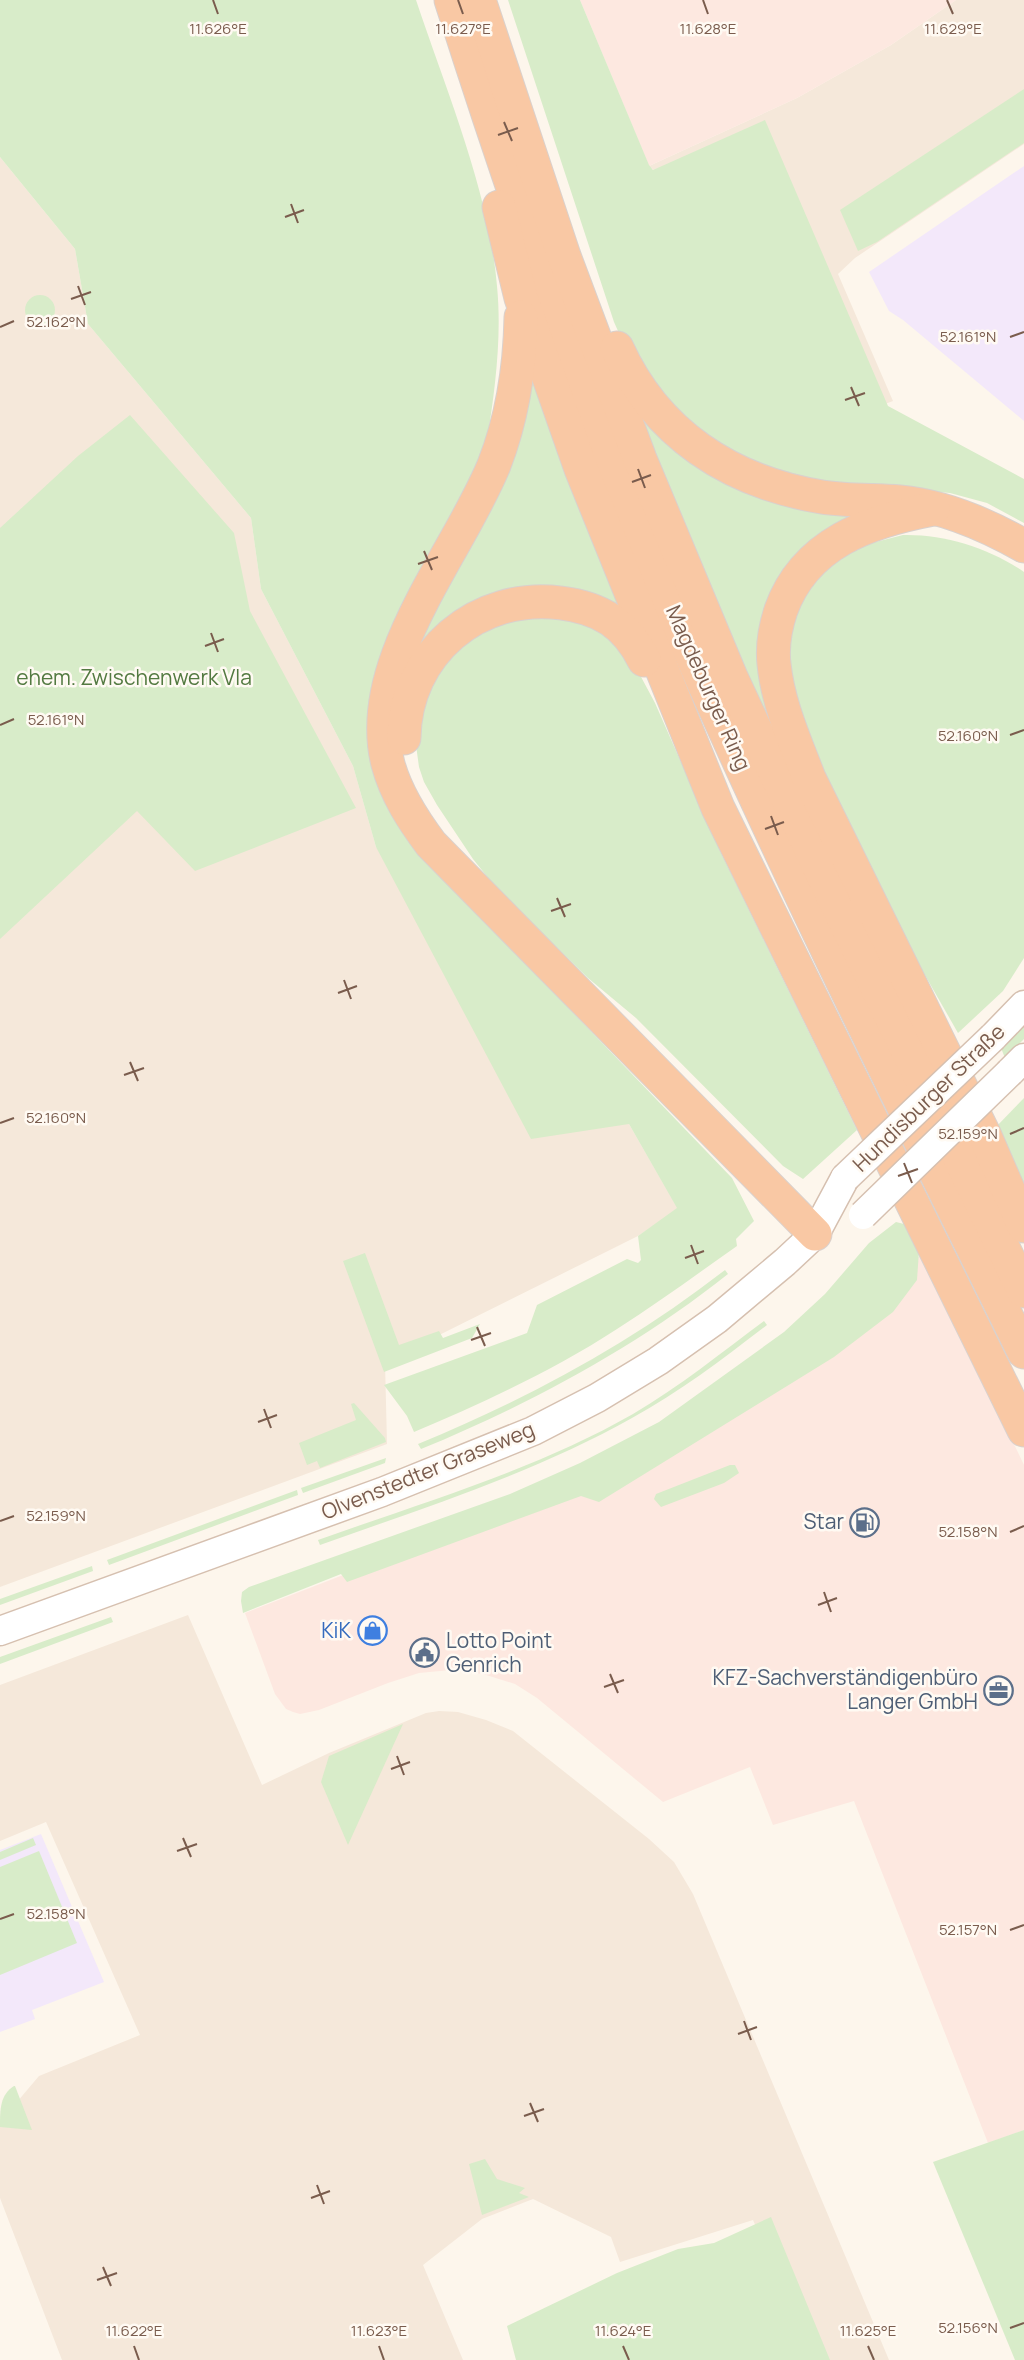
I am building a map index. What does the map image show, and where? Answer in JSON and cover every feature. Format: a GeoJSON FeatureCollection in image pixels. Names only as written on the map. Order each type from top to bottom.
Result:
{"type":"FeatureCollection","features":[{"type":"Feature","properties":{"kind":"highway","name":"Magdeburger Ring"},"geometry":{"type":"LineString","coordinates":[[451,0],[483,102],[570,352],[646,546],[705,684],[797,886],[1024,1352]]}},
{"type":"Feature","properties":{"kind":"highway","name":"Magdeburger Ring"},"geometry":{"type":"LineString","coordinates":[[479,0],[564,256],[644,469],[731,677],[828,886],[1024,1291]]}},
{"type":"Feature","properties":{"kind":"highway"},"geometry":{"type":"LineString","coordinates":[[483,102],[485,158],[521,297],[580,469],[718,808],[1024,1430]]}},
{"type":"Feature","properties":{"kind":"highway"},"geometry":{"type":"LineString","coordinates":[[564,256],[593,289],[622,359],[645,396],[669,424],[696,448],[738,471],[787,490],[823,497],[902,502],[933,509],[981,524],[1024,546]]}},
{"type":"Feature","properties":{"kind":"highway"},"geometry":{"type":"LineString","coordinates":[[521,297],[521,329],[515,383],[494,464],[419,609],[395,668],[387,700],[385,742],[394,783],[416,824],[431,844],[815,1234]]}},
{"type":"Feature","properties":{"kind":"highway"},"geometry":{"type":"LineString","coordinates":[[933,509],[905,514],[852,532],[828,546],[811,560],[789,591],[781,610],[774,638],[774,663],[787,720],[809,778],[985,1136],[1024,1226]]}},
{"type":"Feature","properties":{"kind":"highway"},"geometry":{"type":"LineString","coordinates":[[463,875],[413,786],[405,760],[404,741],[409,703],[422,668],[439,647],[461,627],[493,610],[523,602],[566,603],[596,611],[612,620],[630,635],[659,692],[680,714]]}},
{"type":"Feature","properties":{"kind":"main road","name":"Hundisburger Straße"},"geometry":{"type":"LineString","coordinates":[[815,1234],[845,1179],[1024,1005]]}},
{"type":"Feature","properties":{"kind":"main road","name":"Hundisburger Straße"},"geometry":{"type":"LineString","coordinates":[[815,1234],[863,1215],[1017,1065]]}},
{"type":"Feature","properties":{"kind":"main road","name":"Olvenstedter Graseweg"},"geometry":{"type":"LineString","coordinates":[[0,1632],[382,1492],[557,1419],[632,1378],[717,1319],[759,1285],[815,1234]]}},
{"type":"Feature","properties":{"kind":"shaded area"},"geometry":{"type":"Polygon","coordinates":[[[580,0],[956,0],[891,45],[797,98],[649,166],[580,0]]]}},
{"type":"Feature","properties":{"kind":"shaded area"},"geometry":{"type":"Polygon","coordinates":[[[956,0],[1024,0],[1024,144],[855,258],[838,274],[893,401],[830,425],[698,208],[649,166],[797,98],[891,45],[956,0]]]}},
{"type":"Feature","properties":{"kind":"shaded area"},"geometry":{"type":"Polygon","coordinates":[[[0,157],[75,249],[88,324],[251,518],[261,589],[353,766],[376,847],[629,1124],[678,1209],[638,1236],[385,1362],[387,1444],[0,1587],[0,157]]]}},
{"type":"Feature","properties":{"kind":"shaded area"},"geometry":{"type":"Polygon","coordinates":[[[1024,166],[1024,421],[903,320],[889,311],[869,272],[1024,166]]]}},
{"type":"Feature","properties":{"kind":"shaded area"},"geometry":{"type":"Polygon","coordinates":[[[922,1253],[1024,1465],[1024,2130],[988,2143],[854,1801],[773,1825],[750,1767],[663,1802],[537,1698],[515,1684],[483,1674],[451,1670],[419,1673],[319,1710],[300,1714],[293,1712],[286,1709],[275,1694],[245,1613],[625,1466],[864,1317],[922,1253]]]}},
{"type":"Feature","properties":{"kind":"shaded area"},"geometry":{"type":"Polygon","coordinates":[[[188,1615],[262,1785],[329,1753],[426,1713],[458,1712],[513,1731],[649,1839],[674,1862],[693,1894],[889,2360],[815,2360],[753,2220],[620,2262],[611,2237],[533,2199],[482,2219],[423,2265],[463,2360],[62,2360],[0,2198],[0,2122],[39,2076],[140,2035],[46,1822],[0,1841],[0,1685],[188,1615]]]}},
{"type":"Feature","properties":{"kind":"shaded area"},"geometry":{"type":"Polygon","coordinates":[[[41,1834],[104,1982],[32,2010],[35,2019],[0,2032],[0,1850],[41,1834]]]}},
{"type":"Feature","properties":{"kind":"green space"},"geometry":{"type":"Polygon","coordinates":[[[0,0],[416,0],[476,177],[492,250],[499,325],[497,364],[487,441],[373,707],[456,891],[732,1178],[754,1221],[736,1239],[737,1246],[593,1344],[518,1385],[414,1432],[407,1416],[384,1385],[527,1333],[537,1305],[627,1259],[638,1263],[641,1260],[638,1236],[677,1208],[629,1124],[531,1139],[376,847],[353,766],[261,589],[251,518],[88,324],[75,249],[0,157],[0,0]]]}},
{"type":"Feature","properties":{"kind":"green space"},"geometry":{"type":"Polygon","coordinates":[[[508,0],[580,0],[653,170],[765,120],[888,406],[1024,479],[1024,523],[987,503],[950,493],[777,476],[692,430],[622,340],[614,322],[508,0]]]}},
{"type":"Feature","properties":{"kind":"green space"},"geometry":{"type":"Polygon","coordinates":[[[1024,89],[1024,143],[877,242],[858,251],[840,210],[1024,89]]]}},
{"type":"Feature","properties":{"kind":"green space"},"geometry":{"type":"Polygon","coordinates":[[[40,295],[46,296],[54,304],[54,316],[46,324],[40,325],[34,324],[26,316],[25,310],[26,304],[34,296],[40,295]]]}},
{"type":"Feature","properties":{"kind":"green space"},"geometry":{"type":"Polygon","coordinates":[[[528,363],[629,614],[559,591],[407,662],[528,363]]]}},
{"type":"Feature","properties":{"kind":"green space"},"geometry":{"type":"Polygon","coordinates":[[[634,402],[855,516],[806,547],[774,730],[731,647],[634,402]]]}},
{"type":"Feature","properties":{"kind":"green space","name":"ehem. Zwischenwerk VIa"},"geometry":{"type":"Polygon","coordinates":[[[130,415],[234,533],[250,611],[356,808],[195,871],[137,811],[0,939],[0,528],[78,456],[130,415]]]}},
{"type":"Feature","properties":{"kind":"green space"},"geometry":{"type":"Polygon","coordinates":[[[903,535],[935,537],[966,544],[996,556],[1024,572],[1024,958],[1003,991],[958,1033],[873,884],[817,771],[784,657],[798,605],[821,573],[856,547],[903,535]]]}},
{"type":"Feature","properties":{"kind":"green space"},"geometry":{"type":"Polygon","coordinates":[[[537,613],[602,628],[632,660],[655,703],[721,853],[857,1130],[803,1179],[783,1166],[636,1018],[588,978],[497,889],[473,859],[424,782],[419,767],[415,738],[434,674],[476,633],[537,613]]]}},
{"type":"Feature","properties":{"kind":"green space"},"geometry":{"type":"Polygon","coordinates":[[[1024,1025],[1024,1039],[1005,1058],[1001,1048],[1024,1025]]]}},
{"type":"Feature","properties":{"kind":"green space"},"geometry":{"type":"Polygon","coordinates":[[[1024,1098],[1024,1197],[995,1128],[1024,1098]]]}},
{"type":"Feature","properties":{"kind":"green space"},"geometry":{"type":"Polygon","coordinates":[[[896,1222],[904,1224],[919,1251],[917,1280],[893,1312],[834,1357],[599,1502],[581,1496],[347,1582],[341,1574],[243,1613],[242,1592],[249,1587],[510,1494],[580,1463],[659,1422],[784,1332],[825,1294],[869,1243],[896,1222]]]}},
{"type":"Feature","properties":{"kind":"green space"},"geometry":{"type":"Polygon","coordinates":[[[365,1253],[399,1345],[439,1331],[443,1338],[480,1324],[472,1338],[384,1372],[343,1261],[365,1253]]]}},
{"type":"Feature","properties":{"kind":"green space"},"geometry":{"type":"Polygon","coordinates":[[[725,1270],[728,1274],[693,1301],[619,1350],[542,1393],[462,1432],[421,1449],[418,1444],[499,1408],[578,1368],[653,1322],[725,1270]]]}},
{"type":"Feature","properties":{"kind":"green space"},"geometry":{"type":"Polygon","coordinates":[[[764,1321],[767,1325],[684,1386],[650,1408],[595,1438],[479,1488],[320,1545],[318,1540],[478,1484],[596,1434],[667,1393],[764,1321]]]}},
{"type":"Feature","properties":{"kind":"green space"},"geometry":{"type":"Polygon","coordinates":[[[354,1403],[386,1442],[320,1468],[317,1461],[307,1465],[299,1443],[356,1420],[351,1404],[354,1403]]]}},
{"type":"Feature","properties":{"kind":"green space"},"geometry":{"type":"Polygon","coordinates":[[[386,1458],[385,1463],[303,1493],[301,1488],[386,1458]]]}},
{"type":"Feature","properties":{"kind":"green space"},"geometry":{"type":"Polygon","coordinates":[[[735,1465],[739,1473],[724,1483],[661,1507],[654,1499],[656,1494],[735,1465]]]}},
{"type":"Feature","properties":{"kind":"green space"},"geometry":{"type":"Polygon","coordinates":[[[297,1490],[298,1495],[109,1565],[107,1560],[297,1490]]]}},
{"type":"Feature","properties":{"kind":"green space"},"geometry":{"type":"Polygon","coordinates":[[[92,1566],[93,1571],[0,1605],[0,1599],[92,1566]]]}},
{"type":"Feature","properties":{"kind":"green space"},"geometry":{"type":"Polygon","coordinates":[[[111,1617],[113,1622],[0,1664],[0,1657],[111,1617]]]}},
{"type":"Feature","properties":{"kind":"green space"},"geometry":{"type":"Polygon","coordinates":[[[403,1724],[348,1845],[321,1782],[329,1756],[403,1724]]]}},
{"type":"Feature","properties":{"kind":"green space"},"geometry":{"type":"Polygon","coordinates":[[[33,1838],[36,1845],[0,1860],[0,1852],[33,1838]]]}},
{"type":"Feature","properties":{"kind":"green space"},"geometry":{"type":"Polygon","coordinates":[[[39,1851],[77,1943],[0,1975],[0,1867],[39,1851]]]}},
{"type":"Feature","properties":{"kind":"green space"},"geometry":{"type":"Polygon","coordinates":[[[14,2086],[32,2130],[0,2127],[3,2098],[14,2086]]]}},
{"type":"Feature","properties":{"kind":"green space"},"geometry":{"type":"Polygon","coordinates":[[[1024,2130],[1024,2360],[1015,2360],[933,2162],[1024,2130]]]}},
{"type":"Feature","properties":{"kind":"green space"},"geometry":{"type":"Polygon","coordinates":[[[485,2159],[497,2179],[525,2188],[519,2193],[529,2197],[482,2215],[469,2164],[485,2159]]]}},
{"type":"Feature","properties":{"kind":"green space"},"geometry":{"type":"Polygon","coordinates":[[[771,2217],[830,2360],[516,2360],[507,2326],[617,2273],[678,2249],[714,2243],[771,2217]]]}},
{"type":"Feature","properties":{"kind":"place","name":"Star"},"geometry":{"type":"Point","coordinates":[865,1522]}},
{"type":"Feature","properties":{"kind":"place","name":"KiK"},"geometry":{"type":"Point","coordinates":[372,1631]}},
{"type":"Feature","properties":{"kind":"place","name":"Lotto Point Genrich"},"geometry":{"type":"Point","coordinates":[425,1653]}},
{"type":"Feature","properties":{"kind":"place","name":"KFZ-Sachverständigenbüro Langer GmbH"},"geometry":{"type":"Point","coordinates":[999,1690]}}]}
